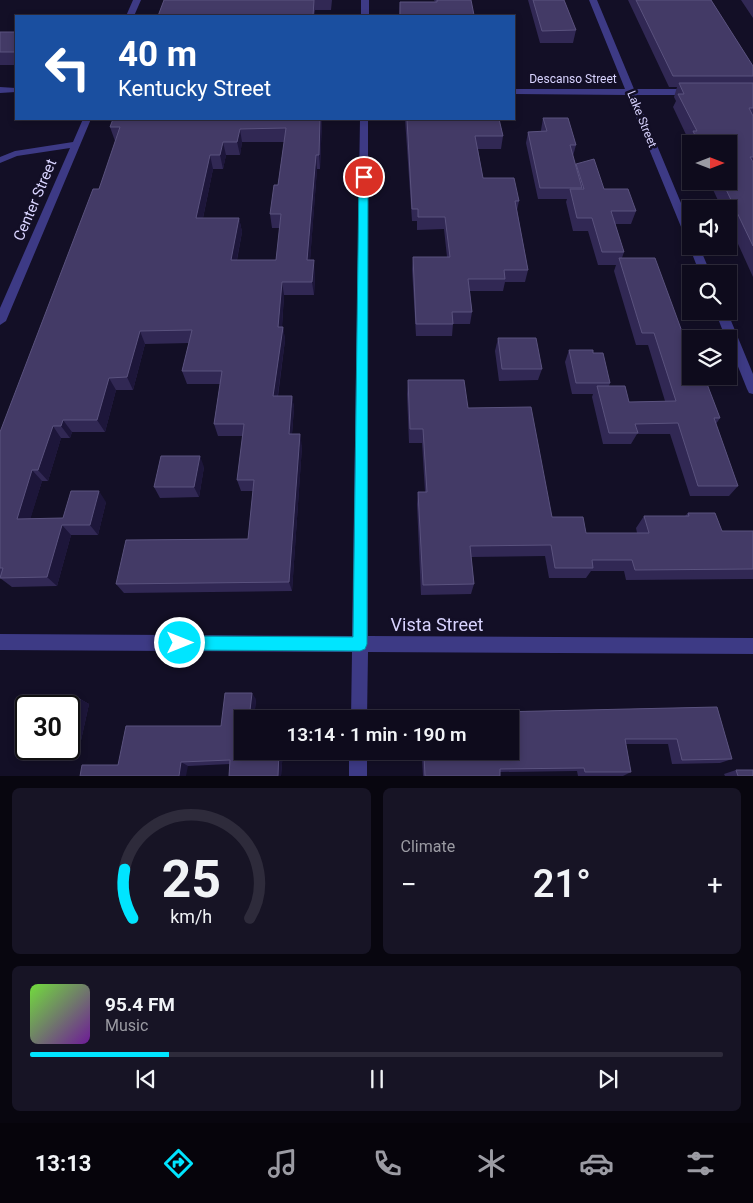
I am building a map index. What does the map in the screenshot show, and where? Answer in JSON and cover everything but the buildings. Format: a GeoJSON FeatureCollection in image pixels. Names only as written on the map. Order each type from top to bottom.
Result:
{"type":"FeatureCollection","features":[{"type":"Feature","properties":{"kind":"street"},"geometry":{"type":"LineString","coordinates":[[130,15],[137,0]]}},
{"type":"Feature","properties":{"kind":"street"},"geometry":{"type":"LineString","coordinates":[[365,0],[365,15]]}},
{"type":"Feature","properties":{"kind":"street","name":"Lake Street"},"geometry":{"type":"LineString","coordinates":[[593,0],[682,217]]}},
{"type":"Feature","properties":{"kind":"street"},"geometry":{"type":"LineString","coordinates":[[0,90],[15,90]]}},
{"type":"Feature","properties":{"kind":"street","name":"Descanso Street"},"geometry":{"type":"LineString","coordinates":[[515,92],[697,92]]}},
{"type":"Feature","properties":{"kind":"street","name":"Center Street"},"geometry":{"type":"LineString","coordinates":[[0,321],[86,120]]}},
{"type":"Feature","properties":{"kind":"street"},"geometry":{"type":"LineString","coordinates":[[359,710],[364,120]]}},
{"type":"Feature","properties":{"kind":"street"},"geometry":{"type":"LineString","coordinates":[[0,160],[14,154],[76,144]]}},
{"type":"Feature","properties":{"kind":"street"},"geometry":{"type":"LineString","coordinates":[[725,320],[753,389]]}},
{"type":"Feature","properties":{"kind":"street","name":"Vista Street"},"geometry":{"type":"LineString","coordinates":[[0,642],[753,646]]}},
{"type":"Feature","properties":{"kind":"street"},"geometry":{"type":"LineString","coordinates":[[358,760],[358,776]]}},
{"type":"Feature","properties":{"kind":"route"},"geometry":{"type":"LineString","coordinates":[[180,643],[360,644],[364,177]]}}]}
